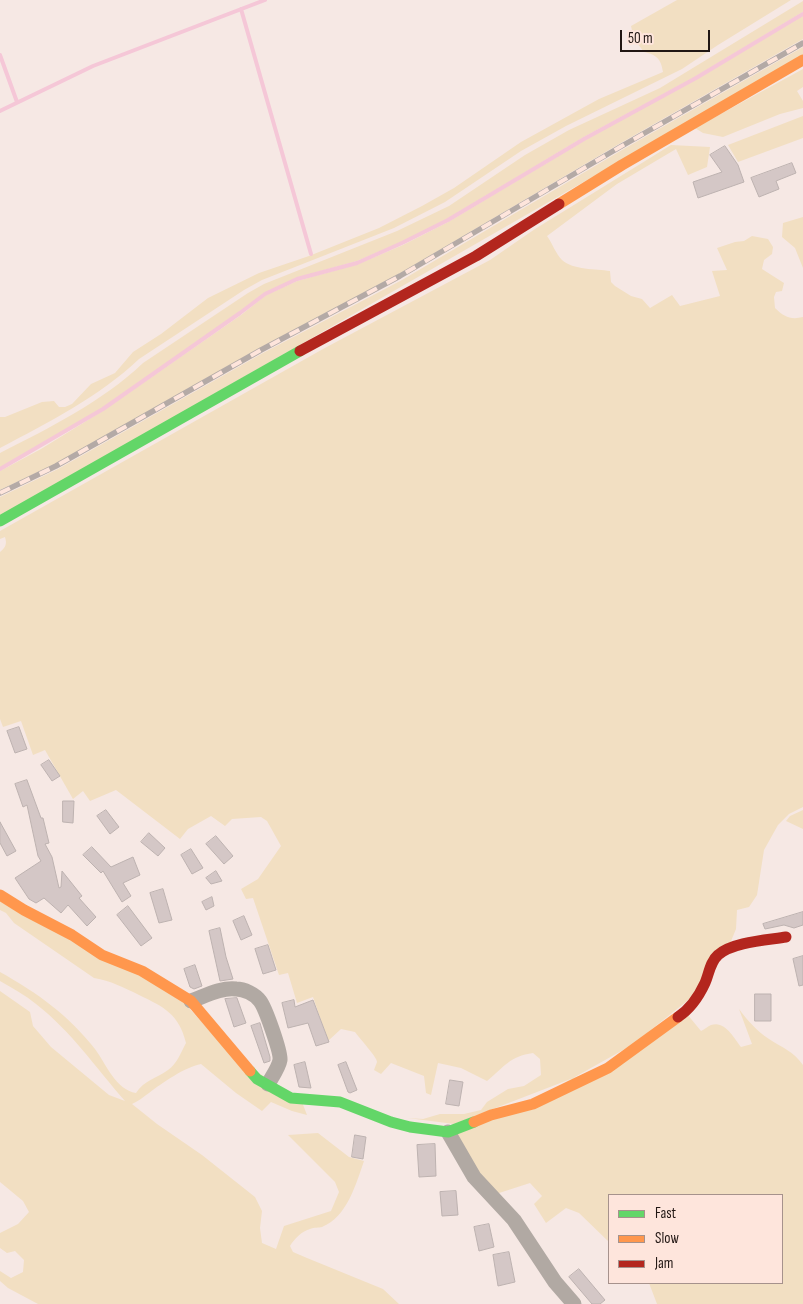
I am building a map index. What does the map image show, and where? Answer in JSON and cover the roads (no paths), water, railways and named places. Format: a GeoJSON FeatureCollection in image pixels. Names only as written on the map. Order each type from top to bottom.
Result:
{"type":"FeatureCollection","features":[{"type":"Feature","properties":{"kind":"street"},"geometry":{"type":"LineString","coordinates":[[0,521],[269,368],[476,256],[622,165],[803,60]]}},
{"type":"Feature","properties":{"kind":"street"},"geometry":{"type":"LineString","coordinates":[[0,882],[3,897],[72,935],[102,955],[142,971],[191,1001],[257,1079],[291,1098],[340,1102],[391,1122],[410,1127],[448,1132],[491,1115],[533,1104],[608,1068],[685,1012],[700,992],[711,966],[720,953],[730,948],[786,937]]}},
{"type":"Feature","properties":{"kind":"street"},"geometry":{"type":"LineString","coordinates":[[191,1001],[219,991],[236,988],[246,991],[261,1001],[280,1056],[280,1061],[268,1084]]}},
{"type":"Feature","properties":{"kind":"street"},"geometry":{"type":"LineString","coordinates":[[448,1132],[474,1177],[514,1220],[555,1282],[574,1304]]}},
{"type":"Feature","properties":{"kind":"waterway"},"geometry":{"type":"LineString","coordinates":[[0,111],[93,66],[265,0]]}},
{"type":"Feature","properties":{"kind":"waterway"},"geometry":{"type":"LineString","coordinates":[[241,9],[311,254]]}},
{"type":"Feature","properties":{"kind":"waterway"},"geometry":{"type":"LineString","coordinates":[[0,469],[103,409],[265,294],[297,279],[357,263],[448,220],[584,139],[696,78],[803,14]]}},
{"type":"Feature","properties":{"kind":"waterway"},"geometry":{"type":"LineString","coordinates":[[0,55],[17,102]]}},
{"type":"Feature","properties":{"kind":"railway"},"geometry":{"type":"LineString","coordinates":[[0,493],[56,466],[261,350],[400,276],[620,147],[803,43]]}}]}
